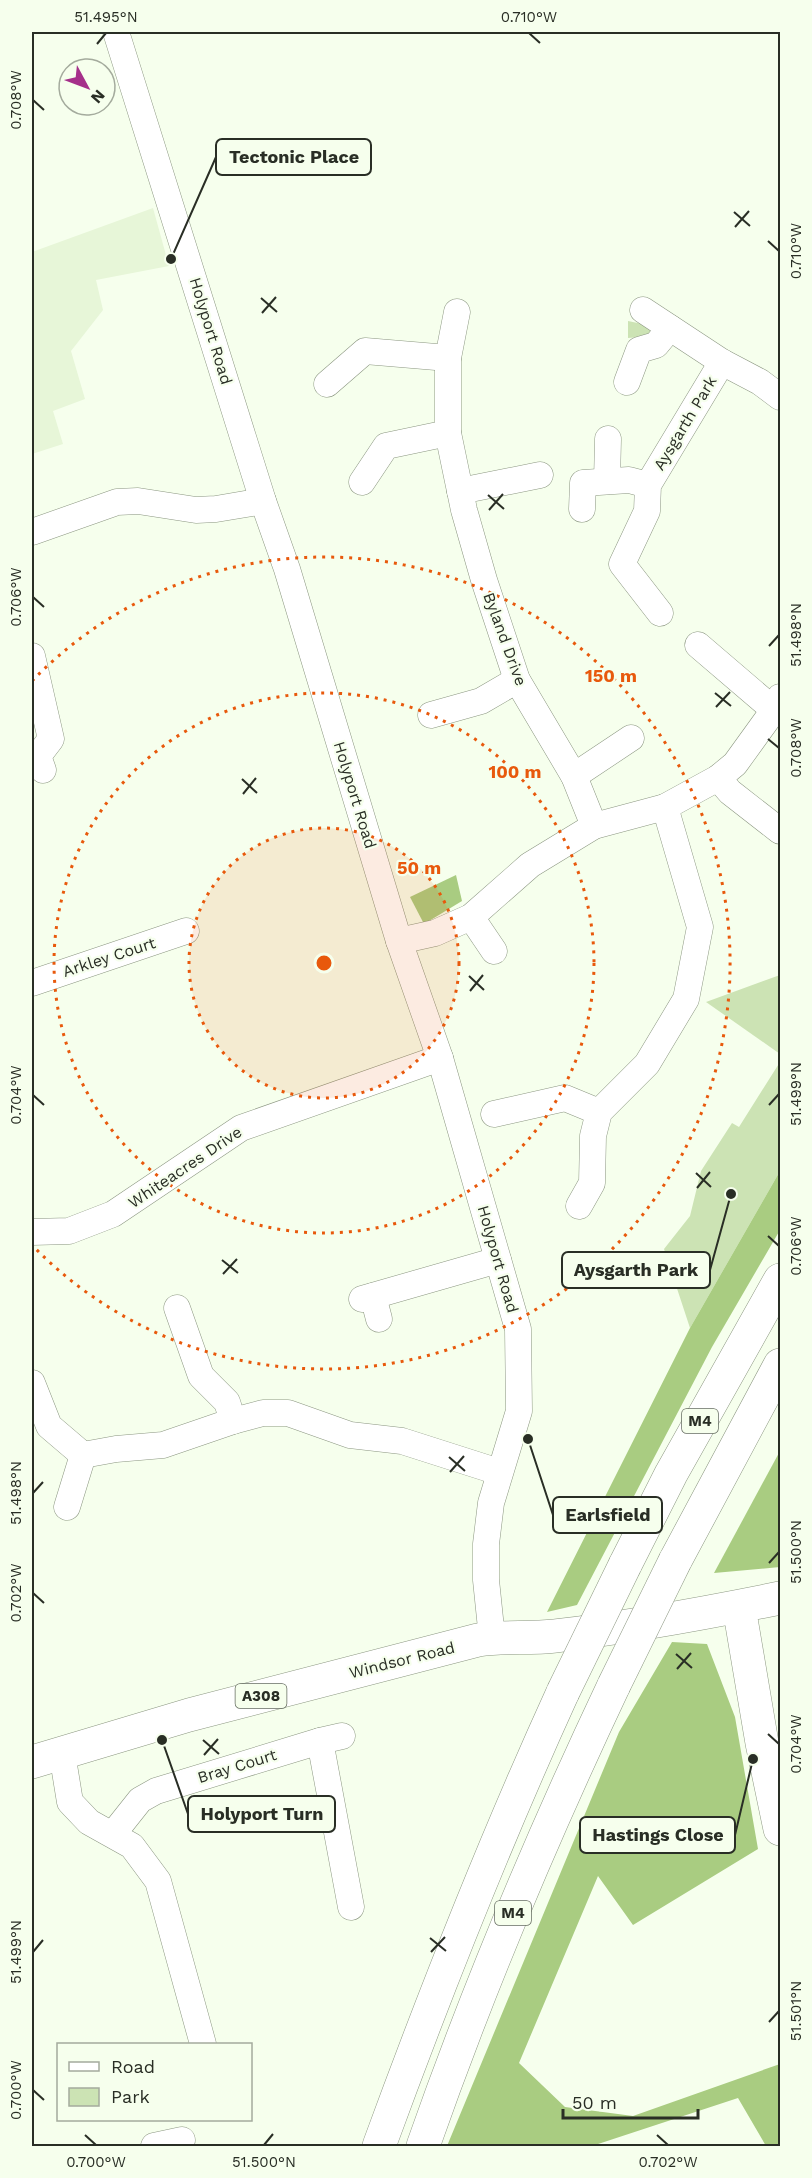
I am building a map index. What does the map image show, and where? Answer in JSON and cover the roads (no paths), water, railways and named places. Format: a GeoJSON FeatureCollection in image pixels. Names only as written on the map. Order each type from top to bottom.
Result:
{"type":"FeatureCollection","features":[{"type":"Feature","properties":{"kind":"main road","name":"M4"},"geometry":{"type":"LineString","coordinates":[[378,2146],[432,2001],[492,1851],[563,1692],[671,1474],[780,1280]]}},
{"type":"Feature","properties":{"kind":"main road","name":"M4"},"geometry":{"type":"LineString","coordinates":[[423,2146],[511,1918],[565,1792],[675,1561],[780,1365]]}},
{"type":"Feature","properties":{"kind":"main road","name":"Windsor Road"},"geometry":{"type":"LineString","coordinates":[[47,1757],[189,1715],[492,1638],[520,1639],[556,1636],[780,1599]]}},
{"type":"Feature","properties":{"kind":"main road"},"geometry":{"type":"LineString","coordinates":[[739,1607],[771,1741],[780,1830]]}},
{"type":"Feature","properties":{"kind":"street","name":"Holyport Road"},"geometry":{"type":"LineString","coordinates":[[116,32],[263,501],[287,569],[399,941],[440,1058],[518,1329],[519,1411],[491,1503],[486,1544],[486,1580],[492,1638]]}},
{"type":"Feature","properties":{"kind":"street","name":"Aysgarth Park"},"geometry":{"type":"LineString","coordinates":[[643,310],[722,362],[760,382],[780,397]]}},
{"type":"Feature","properties":{"kind":"street","name":"Byland Drive"},"geometry":{"type":"LineString","coordinates":[[457,312],[448,358],[448,433],[460,491],[484,580],[517,680],[574,776],[594,826]]}},
{"type":"Feature","properties":{"kind":"street"},"geometry":{"type":"LineString","coordinates":[[627,382],[639,350],[656,345],[670,328]]}},
{"type":"Feature","properties":{"kind":"street"},"geometry":{"type":"LineString","coordinates":[[327,384],[365,351],[448,358]]}},
{"type":"Feature","properties":{"kind":"street","name":"Aysgarth Park"},"geometry":{"type":"LineString","coordinates":[[660,613],[622,564],[647,511],[648,485],[722,362]]}},
{"type":"Feature","properties":{"kind":"street"},"geometry":{"type":"LineString","coordinates":[[362,482],[386,446],[448,433]]}},
{"type":"Feature","properties":{"kind":"street"},"geometry":{"type":"LineString","coordinates":[[607,481],[608,439]]}},
{"type":"Feature","properties":{"kind":"street"},"geometry":{"type":"LineString","coordinates":[[460,491],[540,476]]}},
{"type":"Feature","properties":{"kind":"street","name":"Aysgarth Park"},"geometry":{"type":"LineString","coordinates":[[582,509],[583,483],[629,480],[648,485]]}},
{"type":"Feature","properties":{"kind":"street"},"geometry":{"type":"LineString","coordinates":[[32,532],[117,502],[138,501],[196,510],[263,501]]}},
{"type":"Feature","properties":{"kind":"street"},"geometry":{"type":"LineString","coordinates":[[399,941],[435,933],[471,917],[530,864],[594,826],[665,807],[718,778],[735,764],[777,703],[698,645]]}},
{"type":"Feature","properties":{"kind":"street"},"geometry":{"type":"LineString","coordinates":[[32,656],[51,739],[38,756],[44,769]]}},
{"type":"Feature","properties":{"kind":"street"},"geometry":{"type":"LineString","coordinates":[[432,715],[481,701],[517,680]]}},
{"type":"Feature","properties":{"kind":"street"},"geometry":{"type":"LineString","coordinates":[[574,776],[630,738]]}},
{"type":"Feature","properties":{"kind":"street"},"geometry":{"type":"LineString","coordinates":[[718,778],[730,792],[780,831]]}},
{"type":"Feature","properties":{"kind":"street"},"geometry":{"type":"LineString","coordinates":[[579,1206],[592,1183],[592,1136],[599,1112],[648,1064],[686,999],[700,927],[665,807]]}},
{"type":"Feature","properties":{"kind":"street"},"geometry":{"type":"LineString","coordinates":[[471,917],[494,951]]}},
{"type":"Feature","properties":{"kind":"street","name":"Arkley Court"},"geometry":{"type":"LineString","coordinates":[[32,983],[187,931]]}},
{"type":"Feature","properties":{"kind":"street","name":"Whiteacres Drive"},"geometry":{"type":"LineString","coordinates":[[32,1232],[69,1231],[113,1215],[241,1128],[440,1058]]}},
{"type":"Feature","properties":{"kind":"street"},"geometry":{"type":"LineString","coordinates":[[494,1114],[565,1098],[599,1112]]}},
{"type":"Feature","properties":{"kind":"street"},"geometry":{"type":"LineString","coordinates":[[371,1305],[498,1260]]}},
{"type":"Feature","properties":{"kind":"street"},"geometry":{"type":"LineString","coordinates":[[177,1308],[201,1376],[227,1402],[232,1420]]}},
{"type":"Feature","properties":{"kind":"street"},"geometry":{"type":"LineString","coordinates":[[32,1383],[49,1426],[83,1455]]}},
{"type":"Feature","properties":{"kind":"street"},"geometry":{"type":"LineString","coordinates":[[83,1455],[116,1449],[163,1445],[195,1436],[232,1420],[263,1413],[288,1413],[350,1435],[402,1441],[499,1472]]}},
{"type":"Feature","properties":{"kind":"street"},"geometry":{"type":"LineString","coordinates":[[67,1507],[83,1455]]}},
{"type":"Feature","properties":{"kind":"street","name":"Bray Court"},"geometry":{"type":"LineString","coordinates":[[113,1834],[140,1800],[156,1791],[331,1739],[354,1881],[351,1907]]}},
{"type":"Feature","properties":{"kind":"street"},"geometry":{"type":"LineString","coordinates":[[47,1757],[70,1802],[89,1822],[132,1846],[158,1881],[203,2043]]}},
{"type":"Feature","properties":{"kind":"street"},"geometry":{"type":"LineString","coordinates":[[154,2146],[182,2140]]}},
{"type":"Feature","properties":{"kind":"place","name":"Tectonic Place"},"geometry":{"type":"Point","coordinates":[171,259]}},
{"type":"Feature","properties":{"kind":"place","name":"Aysgarth Park"},"geometry":{"type":"Point","coordinates":[731,1194]}},
{"type":"Feature","properties":{"kind":"place","name":"Earlsfield"},"geometry":{"type":"Point","coordinates":[528,1439]}},
{"type":"Feature","properties":{"kind":"place","name":"Holyport Turn"},"geometry":{"type":"Point","coordinates":[162,1740]}},
{"type":"Feature","properties":{"kind":"place","name":"Hastings Close"},"geometry":{"type":"Point","coordinates":[753,1759]}}]}
